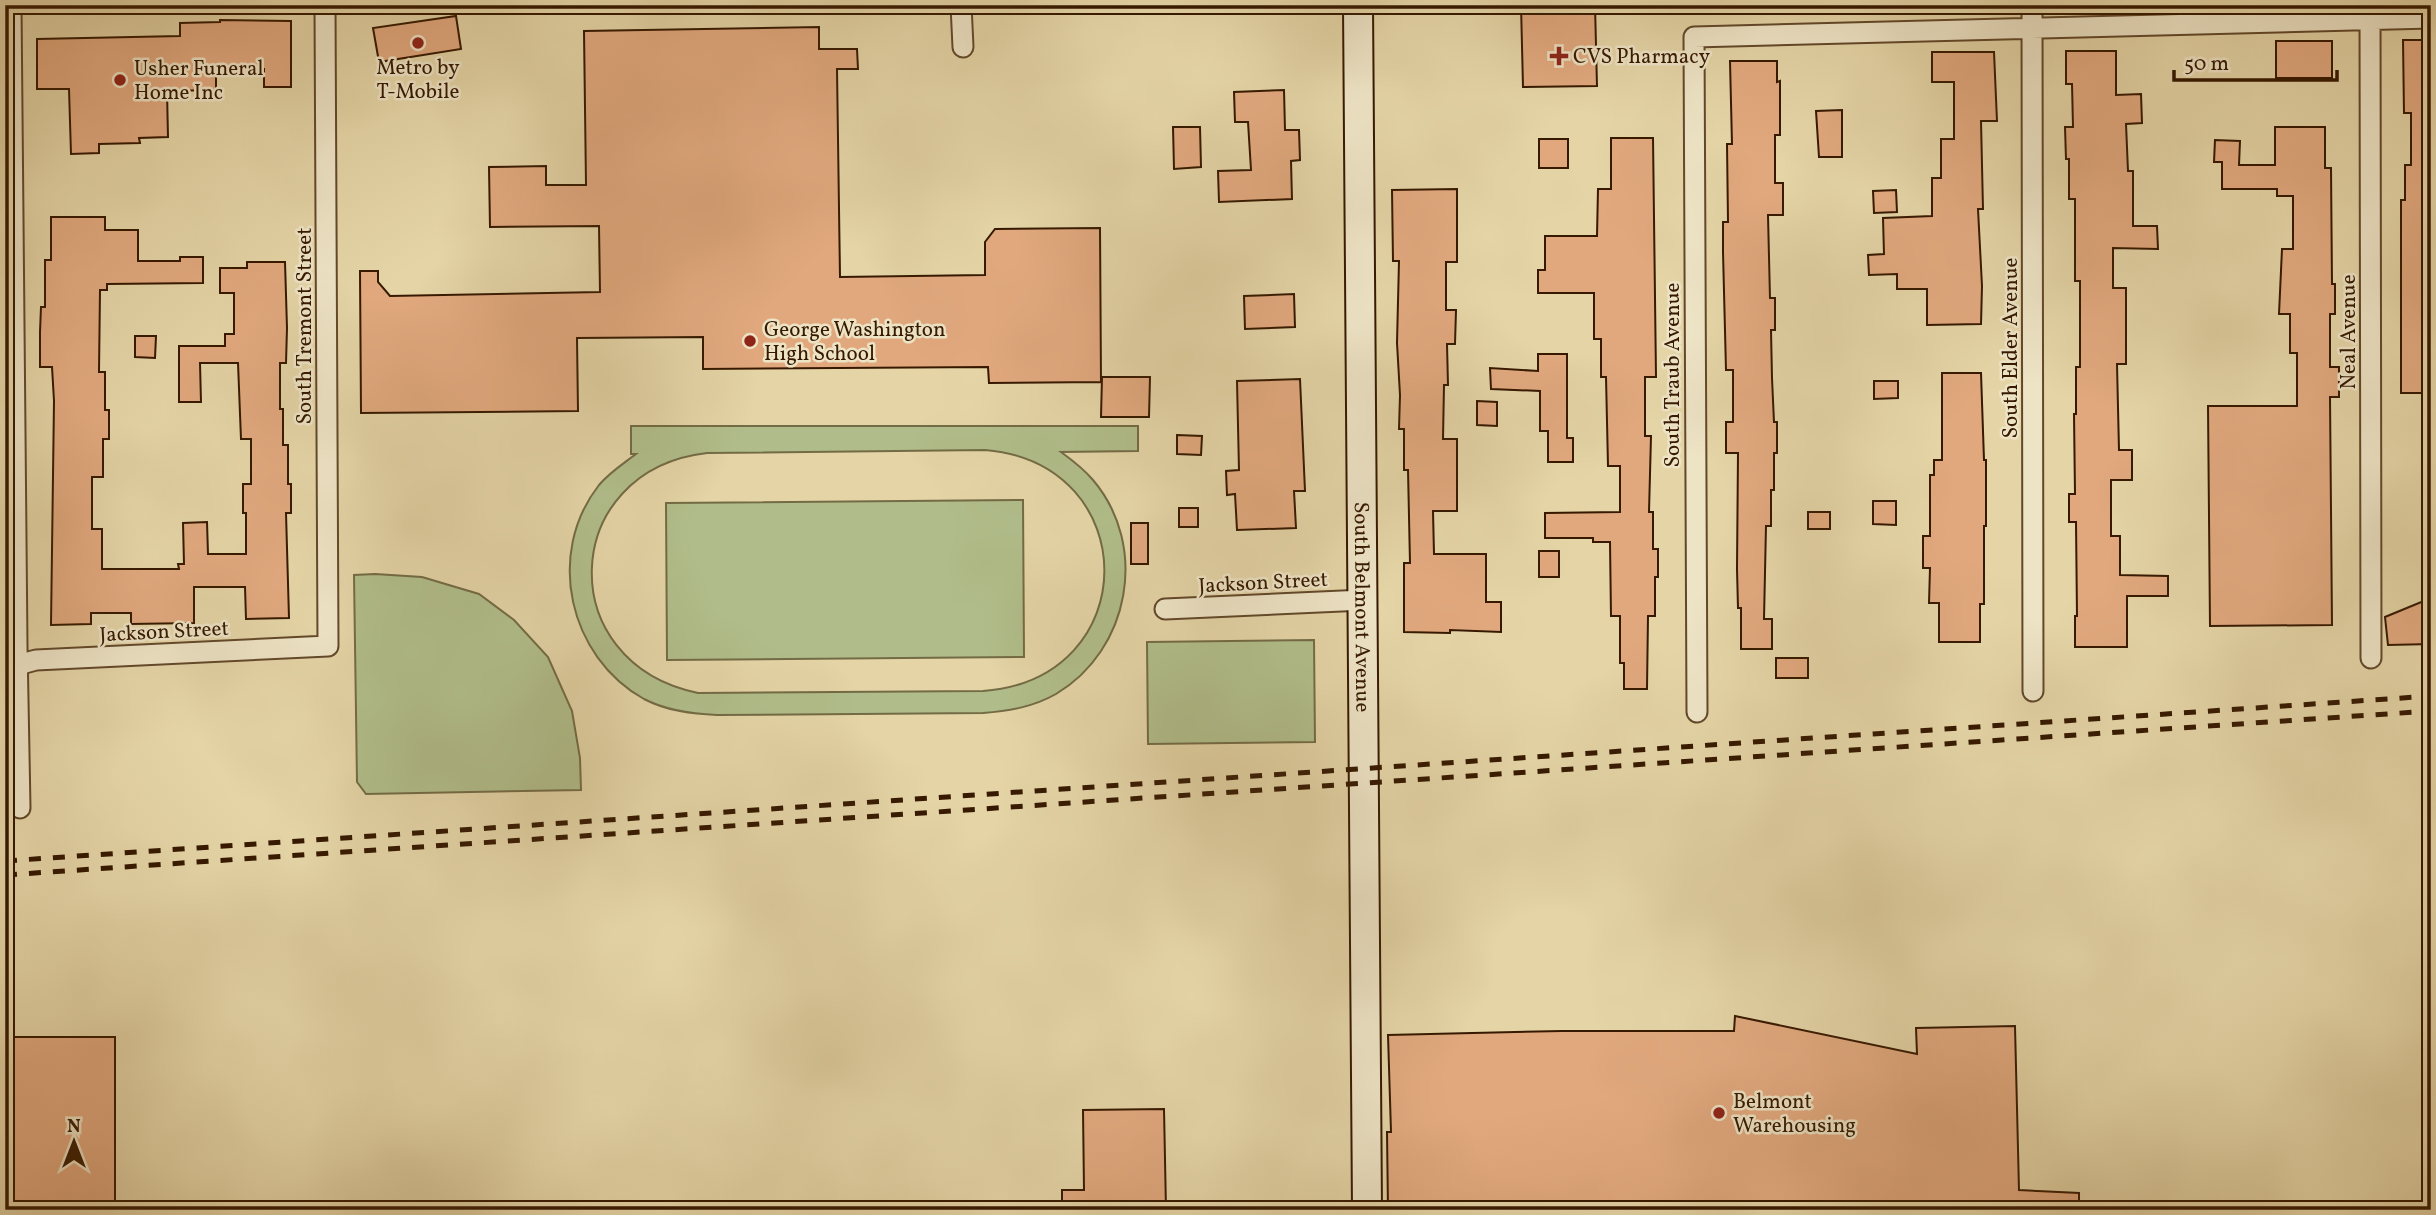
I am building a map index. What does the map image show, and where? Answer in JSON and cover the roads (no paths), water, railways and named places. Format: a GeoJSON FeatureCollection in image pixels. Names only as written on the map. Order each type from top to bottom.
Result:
{"type":"FeatureCollection","features":[{"type":"Feature","properties":{"kind":"main road","name":"South Belmont Avenue"},"geometry":{"type":"LineString","coordinates":[[1358,5],[1367,1210]]}},
{"type":"Feature","properties":{"kind":"street"},"geometry":{"type":"LineString","coordinates":[[11,5],[11,671],[20,808]]}},
{"type":"Feature","properties":{"kind":"street","name":"South Tremont Street"},"geometry":{"type":"LineString","coordinates":[[325,5],[328,646]]}},
{"type":"Feature","properties":{"kind":"street"},"geometry":{"type":"LineString","coordinates":[[961,5],[963,47]]}},
{"type":"Feature","properties":{"kind":"street","name":"South Elder Avenue"},"geometry":{"type":"LineString","coordinates":[[2032,5],[2033,691]]}},
{"type":"Feature","properties":{"kind":"street"},"geometry":{"type":"LineString","coordinates":[[2032,28],[2370,12],[2431,18]]}},
{"type":"Feature","properties":{"kind":"street","name":"Neal Avenue"},"geometry":{"type":"LineString","coordinates":[[2370,12],[2371,658]]}},
{"type":"Feature","properties":{"kind":"street","name":"South Traub Avenue"},"geometry":{"type":"LineString","coordinates":[[1697,712],[1694,37],[2032,28]]}},
{"type":"Feature","properties":{"kind":"street","name":"Jackson Street"},"geometry":{"type":"LineString","coordinates":[[1165,609],[1364,600]]}},
{"type":"Feature","properties":{"kind":"street","name":"Jackson Street"},"geometry":{"type":"LineString","coordinates":[[11,671],[36,660],[328,646]]}},
{"type":"Feature","properties":{"kind":"railway"},"geometry":{"type":"LineString","coordinates":[[5,861],[2431,696]]}},
{"type":"Feature","properties":{"kind":"railway"},"geometry":{"type":"LineString","coordinates":[[5,875],[2431,711]]}},
{"type":"Feature","properties":{"kind":"place","name":"Metro by T-Mobile"},"geometry":{"type":"Point","coordinates":[418,43]}},
{"type":"Feature","properties":{"kind":"place","name":"CVS Pharmacy"},"geometry":{"type":"Point","coordinates":[1559,56]}},
{"type":"Feature","properties":{"kind":"place","name":"Usher Funeral Home Inc"},"geometry":{"type":"Point","coordinates":[120,80]}},
{"type":"Feature","properties":{"kind":"place","name":"George Washington High School"},"geometry":{"type":"Point","coordinates":[750,341]}},
{"type":"Feature","properties":{"kind":"place","name":"Belmont Warehousing"},"geometry":{"type":"Point","coordinates":[1719,1113]}}]}
